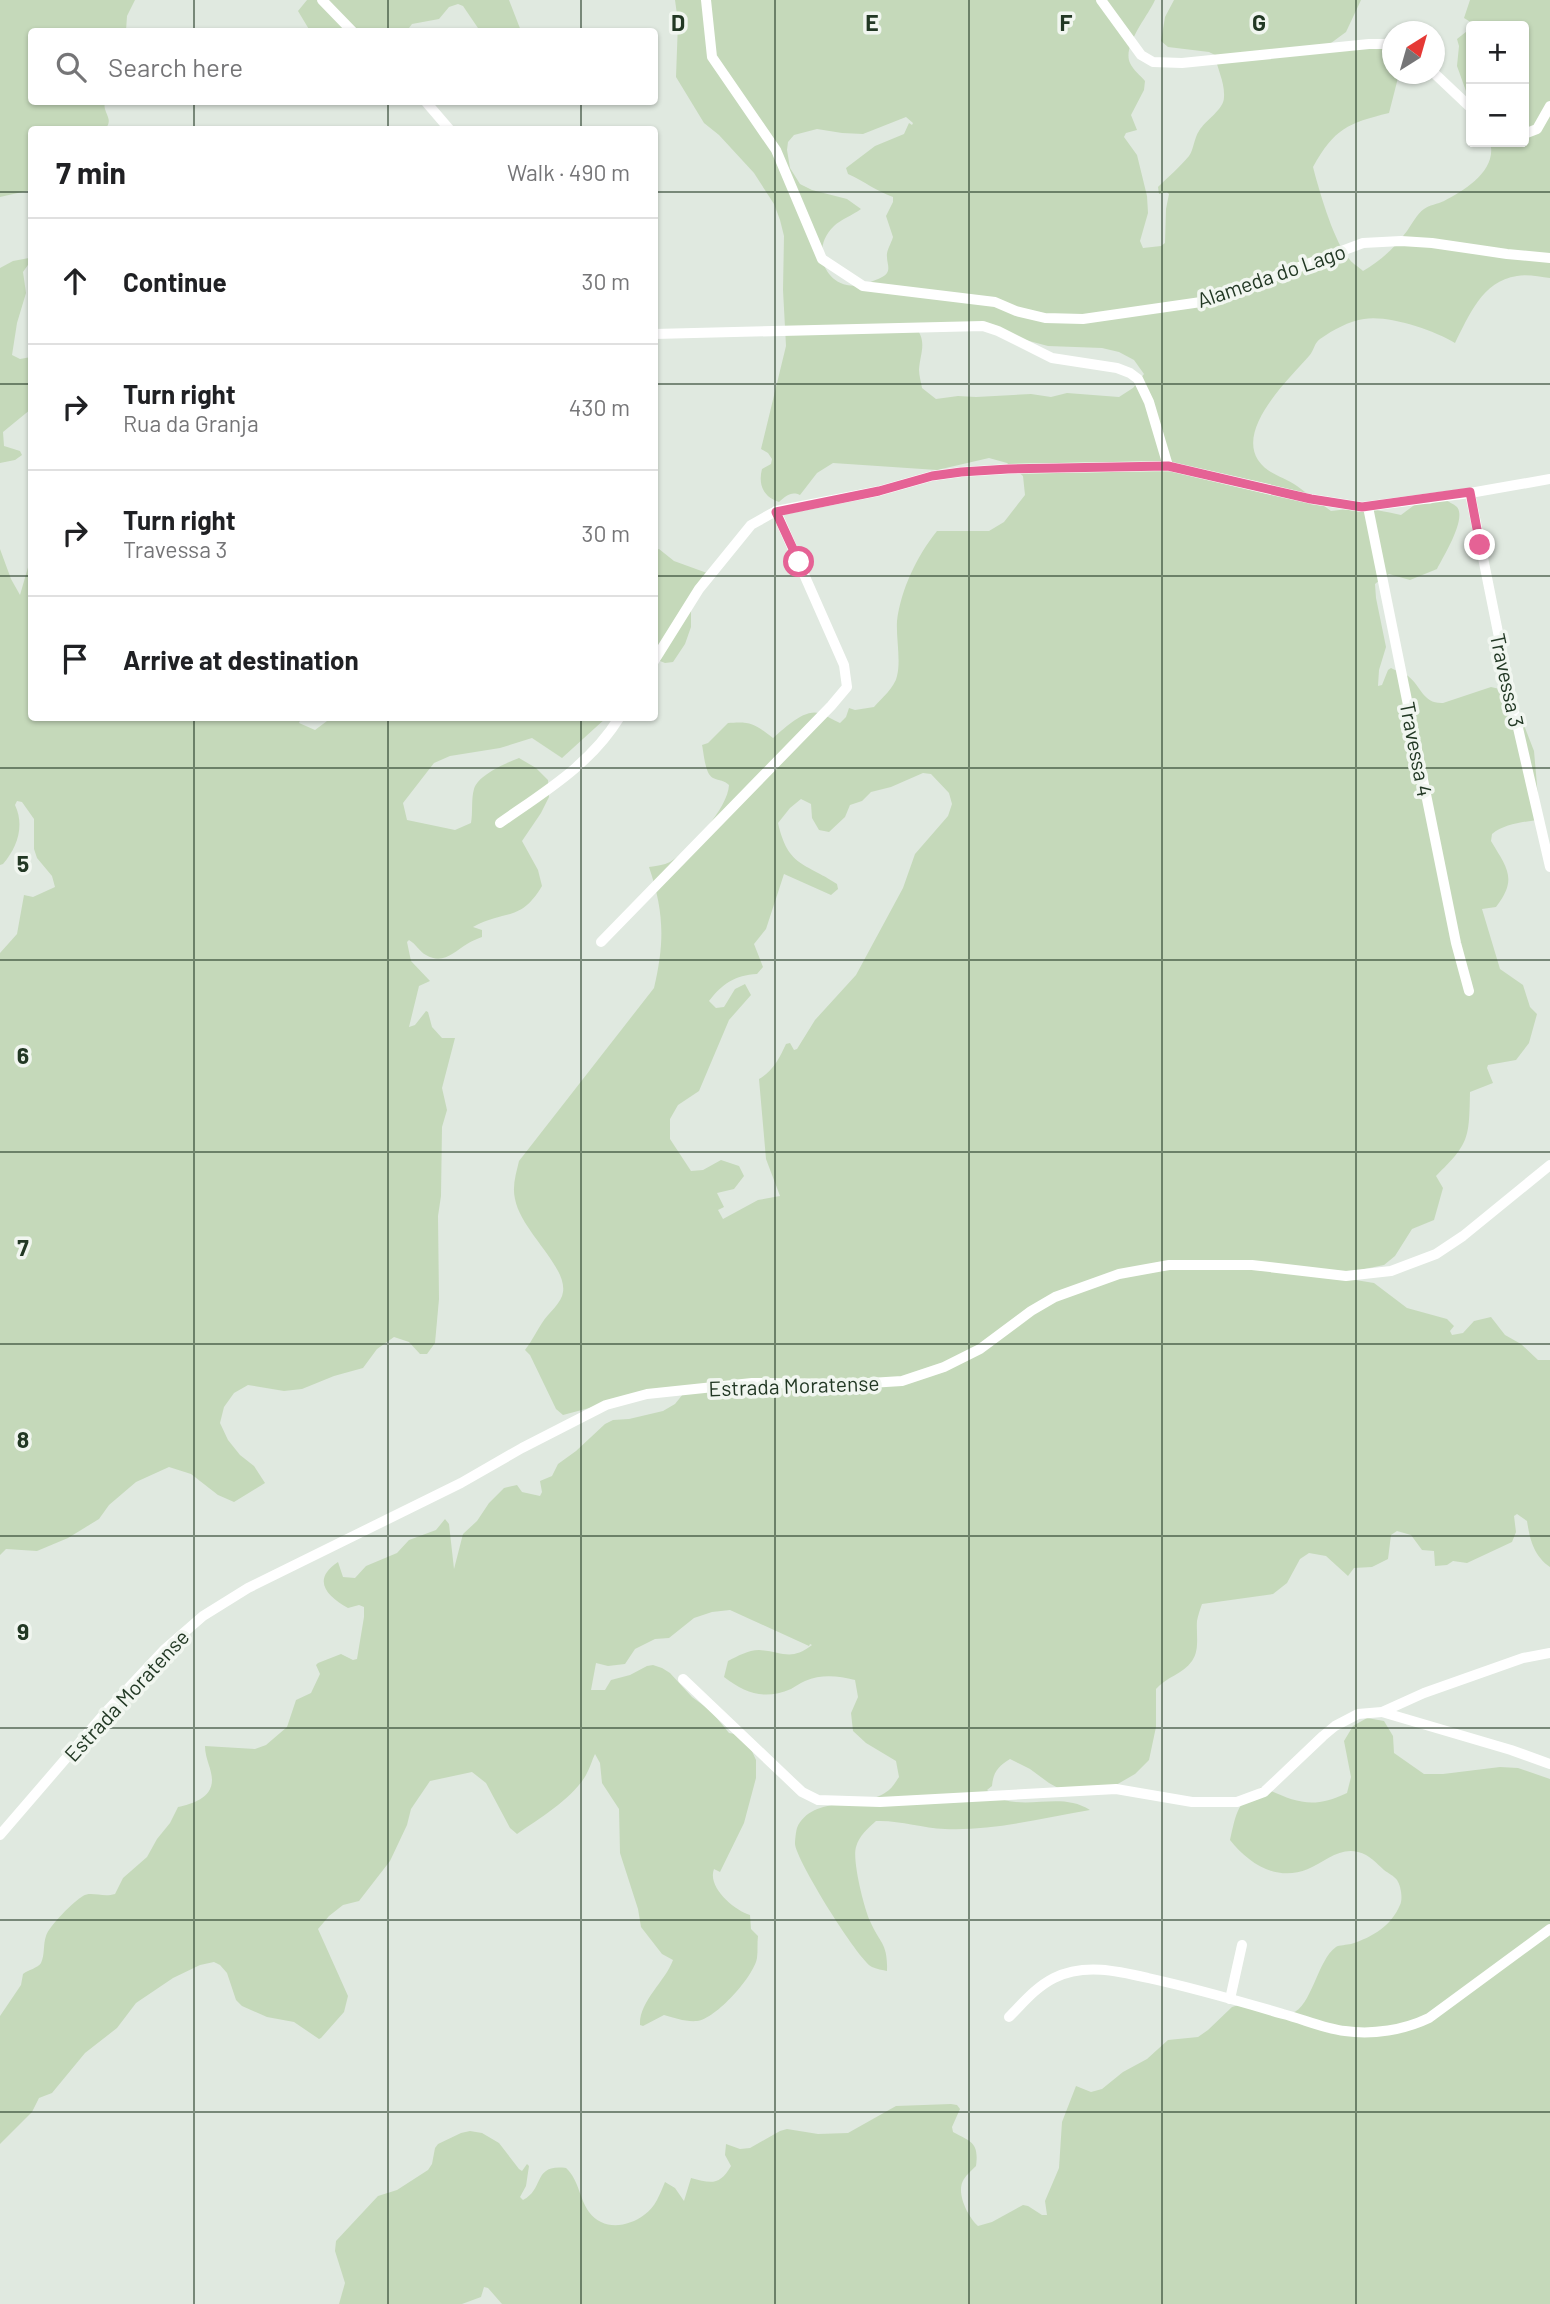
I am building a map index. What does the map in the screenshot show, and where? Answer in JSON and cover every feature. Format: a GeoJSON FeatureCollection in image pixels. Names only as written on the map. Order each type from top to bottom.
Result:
{"type":"FeatureCollection","features":[{"type":"Feature","properties":{"kind":"street"},"geometry":{"type":"LineString","coordinates":[[322,0],[349,28]]}},
{"type":"Feature","properties":{"kind":"street","name":"Alameda do Lago"},"geometry":{"type":"LineString","coordinates":[[706,0],[712,57],[776,150],[822,260],[863,286],[995,302],[1016,311],[1045,318],[1083,319],[1201,302],[1363,243],[1432,243],[1550,258]]}},
{"type":"Feature","properties":{"kind":"street"},"geometry":{"type":"LineString","coordinates":[[1101,0],[1141,55],[1153,62],[1174,63],[1382,44]]}},
{"type":"Feature","properties":{"kind":"street"},"geometry":{"type":"LineString","coordinates":[[1445,83],[1466,103]]}},
{"type":"Feature","properties":{"kind":"street"},"geometry":{"type":"LineString","coordinates":[[429,105],[447,126]]}},
{"type":"Feature","properties":{"kind":"street"},"geometry":{"type":"LineString","coordinates":[[1529,132],[1537,129],[1550,106]]}},
{"type":"Feature","properties":{"kind":"street"},"geometry":{"type":"LineString","coordinates":[[658,334],[983,326],[1052,358],[1117,368],[1138,379],[1149,402],[1168,466]]}},
{"type":"Feature","properties":{"kind":"street"},"geometry":{"type":"LineString","coordinates":[[658,655],[699,589],[751,525],[776,512],[879,491],[932,476],[961,472],[1168,466],[1339,505],[1368,508],[1550,479]]}},
{"type":"Feature","properties":{"kind":"street","name":"Travessa 3"},"geometry":{"type":"LineString","coordinates":[[1470,492],[1550,867]]}},
{"type":"Feature","properties":{"kind":"street","name":"Travessa 4"},"geometry":{"type":"LineString","coordinates":[[1368,508],[1456,943],[1469,991]]}},
{"type":"Feature","properties":{"kind":"street"},"geometry":{"type":"LineString","coordinates":[[601,942],[847,687],[844,665],[776,512]]}},
{"type":"Feature","properties":{"kind":"street"},"geometry":{"type":"LineString","coordinates":[[500,823],[573,772],[606,739],[617,721]]}},
{"type":"Feature","properties":{"kind":"street","name":"Estrada Moratense"},"geometry":{"type":"LineString","coordinates":[[0,1835],[104,1713],[165,1649],[203,1616],[248,1588],[461,1483],[606,1405],[647,1394],[752,1383],[854,1384],[902,1381],[944,1367],[980,1349],[1031,1311],[1055,1297],[1119,1274],[1169,1265],[1252,1265],[1346,1276],[1391,1271],[1436,1254],[1463,1236],[1550,1165]]}},
{"type":"Feature","properties":{"kind":"street"},"geometry":{"type":"LineString","coordinates":[[683,1679],[802,1792],[818,1800],[880,1802],[1105,1789],[1192,1802],[1237,1802],[1264,1792],[1335,1726],[1358,1714],[1382,1712],[1424,1693],[1523,1658],[1550,1653]]}},
{"type":"Feature","properties":{"kind":"street"},"geometry":{"type":"LineString","coordinates":[[1382,1712],[1550,1764]]}},
{"type":"Feature","properties":{"kind":"street"},"geometry":{"type":"LineString","coordinates":[[1009,2017],[1041,1986],[1054,1978],[1096,1969],[1116,1971],[1230,1998],[1345,2031],[1390,2031],[1413,2026],[1429,2018],[1550,1929]]}},
{"type":"Feature","properties":{"kind":"street"},"geometry":{"type":"LineString","coordinates":[[1230,1998],[1242,1945]]}},
{"type":"Feature","properties":{"kind":"green space"},"geometry":{"type":"Polygon","coordinates":[[[0,0],[135,0],[127,16],[126,28],[28,28],[28,105],[105,105],[109,122],[107,126],[28,126],[28,191],[0,197],[0,0]]]}},
{"type":"Feature","properties":{"kind":"green space"},"geometry":{"type":"Polygon","coordinates":[[[307,0],[509,0],[520,28],[478,28],[463,6],[458,4],[449,7],[439,19],[412,24],[409,28],[308,28],[298,11],[307,0]]]}},
{"type":"Feature","properties":{"kind":"green space"},"geometry":{"type":"Polygon","coordinates":[[[675,0],[1155,0],[1137,31],[1128,56],[1130,63],[1145,81],[1144,90],[1131,115],[1137,130],[1126,133],[1124,137],[1137,155],[1147,196],[1148,213],[1140,241],[1143,248],[1161,246],[1165,243],[1169,194],[1159,194],[1158,187],[1189,156],[1197,134],[1221,106],[1224,97],[1215,55],[1168,47],[1161,41],[1165,17],[1174,0],[1361,0],[1346,32],[1331,43],[1382,46],[1382,84],[1396,84],[1389,113],[1352,124],[1335,136],[1313,167],[1338,242],[1350,260],[1363,271],[1392,248],[1424,209],[1444,201],[1478,178],[1489,161],[1490,147],[1529,147],[1529,21],[1469,21],[1464,18],[1470,0],[1550,0],[1550,278],[1521,275],[1495,285],[1478,301],[1455,343],[1435,333],[1386,319],[1358,320],[1336,329],[1318,341],[1311,354],[1268,404],[1254,433],[1253,447],[1258,460],[1266,469],[1297,486],[1331,511],[1366,509],[1401,515],[1417,503],[1430,504],[1443,499],[1457,507],[1457,529],[1437,569],[1410,580],[1389,574],[1375,584],[1386,647],[1379,670],[1378,686],[1382,685],[1391,668],[1408,676],[1427,698],[1436,703],[1491,687],[1504,690],[1515,702],[1534,751],[1539,808],[1537,820],[1508,826],[1492,834],[1491,841],[1508,874],[1507,889],[1496,907],[1482,909],[1500,969],[1523,985],[1530,1007],[1537,1014],[1529,1043],[1516,1060],[1488,1065],[1493,1083],[1470,1092],[1465,1139],[1456,1155],[1436,1176],[1443,1188],[1434,1220],[1412,1229],[1395,1256],[1384,1265],[1331,1276],[1374,1283],[1407,1308],[1447,1319],[1454,1326],[1450,1331],[1452,1335],[1463,1333],[1474,1321],[1491,1317],[1505,1335],[1521,1344],[1538,1360],[1550,1360],[1550,1567],[1540,1558],[1534,1547],[1527,1521],[1517,1514],[1514,1516],[1516,1532],[1512,1542],[1467,1563],[1453,1561],[1447,1565],[1435,1566],[1434,1551],[1422,1550],[1411,1535],[1397,1531],[1391,1535],[1388,1559],[1372,1567],[1354,1568],[1348,1576],[1326,1556],[1309,1553],[1300,1559],[1287,1583],[1273,1594],[1202,1604],[1197,1621],[1197,1647],[1194,1657],[1184,1669],[1156,1689],[1156,1727],[1149,1760],[1135,1774],[1116,1785],[1058,1788],[1010,1759],[997,1770],[992,1786],[987,1790],[1012,1802],[1069,1802],[1090,1810],[1018,1823],[963,1829],[876,1821],[864,1832],[856,1847],[857,1873],[868,1915],[885,1949],[887,1971],[872,1967],[854,1947],[805,1869],[795,1844],[797,1828],[805,1817],[815,1810],[879,1796],[890,1789],[899,1777],[896,1761],[866,1743],[853,1731],[851,1713],[858,1697],[855,1680],[836,1677],[811,1679],[791,1689],[764,1695],[740,1688],[724,1677],[728,1661],[751,1651],[792,1654],[812,1645],[730,1610],[694,1618],[669,1638],[655,1639],[635,1649],[625,1664],[608,1666],[596,1663],[591,1690],[605,1690],[611,1680],[630,1675],[647,1666],[662,1668],[711,1711],[729,1733],[746,1738],[756,1760],[756,1778],[744,1823],[720,1872],[714,1869],[713,1876],[714,1883],[723,1897],[750,1915],[751,1929],[758,1936],[757,1958],[742,1985],[714,2013],[697,2021],[664,2015],[640,2025],[648,2000],[673,1960],[662,1954],[641,1927],[620,1853],[619,1809],[602,1783],[600,1763],[595,1754],[586,1775],[573,1792],[517,1834],[510,1828],[486,1783],[472,1772],[430,1781],[411,1809],[407,1825],[390,1861],[359,1901],[343,1905],[318,1929],[348,1996],[344,2012],[321,2038],[294,2022],[267,2017],[242,2006],[236,2000],[227,1973],[220,1965],[214,1962],[200,1965],[173,1978],[136,2003],[117,2028],[85,2053],[52,2093],[39,2098],[32,2112],[0,2144],[0,2016],[21,1985],[23,1974],[41,1963],[46,1936],[52,1926],[83,1896],[115,1894],[123,1878],[147,1857],[178,1807],[205,1796],[211,1786],[212,1776],[205,1746],[255,1749],[266,1745],[287,1727],[296,1700],[311,1693],[320,1674],[316,1665],[318,1663],[341,1654],[353,1660],[357,1659],[364,1607],[359,1605],[348,1608],[328,1593],[324,1581],[330,1569],[338,1562],[343,1577],[355,1578],[366,1566],[397,1553],[409,1540],[436,1530],[445,1519],[449,1524],[454,1569],[463,1534],[504,1488],[517,1485],[522,1492],[540,1496],[540,1481],[552,1476],[558,1464],[605,1424],[613,1420],[663,1411],[675,1404],[683,1394],[653,1391],[563,1415],[556,1409],[530,1355],[525,1350],[560,1300],[562,1282],[558,1271],[519,1211],[514,1189],[519,1161],[654,988],[660,956],[661,927],[658,898],[649,867],[670,862],[698,838],[722,805],[729,785],[710,776],[702,745],[708,743],[728,723],[752,724],[773,738],[807,714],[819,713],[840,723],[849,708],[855,710],[874,707],[896,680],[899,663],[897,621],[902,597],[911,573],[937,531],[989,531],[1004,522],[1025,495],[1023,476],[1007,463],[989,458],[937,470],[833,463],[817,473],[800,495],[791,494],[779,502],[769,497],[761,485],[761,475],[762,469],[771,464],[772,459],[761,449],[786,346],[784,236],[774,204],[754,173],[719,135],[704,123],[676,77],[678,22],[675,0]],[[906,117],[863,134],[817,129],[794,135],[788,142],[790,168],[800,184],[847,199],[861,209],[834,226],[826,237],[822,248],[823,260],[834,279],[845,284],[858,285],[886,274],[887,252],[893,237],[886,216],[893,197],[848,174],[846,168],[875,146],[904,134],[909,123],[913,123],[906,117]],[[917,329],[922,344],[919,370],[922,388],[936,399],[1031,394],[1051,397],[1067,393],[1119,397],[1133,388],[1144,374],[1134,360],[1119,352],[1102,348],[1048,346],[984,329],[917,329]],[[923,773],[891,787],[871,792],[862,801],[850,805],[845,817],[829,832],[819,830],[812,818],[811,804],[801,799],[778,823],[792,856],[837,884],[838,889],[831,895],[784,874],[766,929],[754,944],[763,967],[757,974],[742,976],[730,982],[709,1001],[716,1008],[724,1007],[735,989],[745,984],[751,995],[729,1020],[699,1091],[678,1105],[670,1119],[670,1139],[691,1171],[703,1170],[721,1160],[739,1166],[744,1176],[734,1189],[717,1193],[724,1207],[718,1210],[723,1219],[758,1200],[780,1196],[766,1159],[759,1079],[775,1064],[786,1044],[790,1043],[794,1050],[797,1049],[815,1020],[856,975],[903,888],[915,854],[948,816],[952,804],[949,793],[931,774],[923,773]]]}},
{"type":"Feature","properties":{"kind":"green space"},"geometry":{"type":"Polygon","coordinates":[[[1466,32],[1466,91],[1457,66],[1457,39],[1466,32]]]}},
{"type":"Feature","properties":{"kind":"green space"},"geometry":{"type":"Polygon","coordinates":[[[28,258],[28,265],[23,272],[26,293],[17,323],[12,355],[20,359],[28,358],[28,411],[3,432],[4,446],[20,451],[22,455],[15,460],[0,463],[0,268],[13,261],[28,258]]]}},
{"type":"Feature","properties":{"kind":"green space"},"geometry":{"type":"Polygon","coordinates":[[[0,549],[20,595],[28,567],[28,721],[300,721],[299,723],[315,730],[327,721],[603,721],[562,758],[532,738],[500,748],[450,756],[434,763],[403,803],[407,820],[455,830],[471,823],[474,789],[481,779],[500,766],[519,758],[536,768],[548,780],[549,797],[522,841],[538,870],[542,886],[534,898],[511,914],[473,927],[482,930],[482,937],[443,958],[432,958],[409,940],[407,942],[411,961],[430,981],[419,986],[409,1027],[415,1025],[426,1011],[432,1027],[442,1038],[455,1038],[442,1088],[447,1110],[442,1127],[438,1216],[439,1299],[435,1343],[427,1354],[420,1354],[409,1342],[394,1337],[377,1349],[363,1368],[302,1389],[284,1391],[248,1385],[234,1393],[224,1407],[220,1423],[228,1440],[240,1455],[254,1466],[265,1483],[234,1502],[218,1495],[191,1474],[169,1467],[136,1482],[109,1505],[99,1519],[68,1538],[37,1551],[6,1549],[0,1555],[0,953],[17,934],[24,895],[33,897],[55,887],[52,876],[37,858],[34,849],[34,819],[22,802],[17,801],[15,805],[19,821],[16,844],[8,858],[0,865],[0,549]]]}},
{"type":"Feature","properties":{"kind":"green space"},"geometry":{"type":"Polygon","coordinates":[[[658,549],[674,561],[707,573],[691,603],[691,627],[685,644],[673,662],[665,663],[658,660],[658,549]]]}},
{"type":"Feature","properties":{"kind":"green space"},"geometry":{"type":"Polygon","coordinates":[[[1367,1718],[1384,1721],[1393,1736],[1394,1753],[1424,1774],[1500,1767],[1518,1768],[1550,1779],[1550,2304],[502,2304],[484,2287],[481,2297],[462,2304],[339,2304],[345,2283],[335,2251],[336,2241],[378,2196],[397,2190],[428,2170],[438,2144],[470,2131],[482,2133],[499,2143],[522,2171],[527,2164],[529,2166],[526,2186],[520,2197],[523,2200],[534,2190],[543,2173],[555,2168],[566,2168],[574,2178],[589,2212],[601,2222],[616,2225],[631,2222],[648,2212],[665,2182],[675,2188],[684,2201],[691,2178],[710,2182],[719,2180],[731,2166],[725,2155],[726,2144],[740,2149],[750,2148],[787,2129],[818,2134],[848,2133],[896,2106],[951,2104],[960,2109],[952,2127],[953,2132],[973,2144],[976,2152],[976,2166],[964,2179],[961,2191],[964,2204],[974,2222],[978,2226],[992,2222],[1023,2205],[1047,2215],[1045,2201],[1059,2168],[1062,2122],[1076,2086],[1091,2092],[1102,2089],[1123,2072],[1147,2059],[1168,2040],[1198,2037],[1232,2007],[1239,2005],[1292,2013],[1299,2009],[1310,1993],[1324,1962],[1336,1947],[1367,1938],[1392,1919],[1401,1899],[1397,1880],[1362,1853],[1345,1852],[1308,1869],[1285,1873],[1275,1872],[1255,1863],[1230,1840],[1242,1803],[1262,1787],[1284,1797],[1313,1803],[1347,1793],[1351,1777],[1344,1741],[1353,1726],[1367,1718]]]}},
{"type":"Feature","properties":{"kind":"route"},"geometry":{"type":"LineString","coordinates":[[799,562],[776,512],[879,491],[932,476],[1008,469],[1168,466],[1339,505],[1368,508],[1470,492],[1480,545]]}}]}
